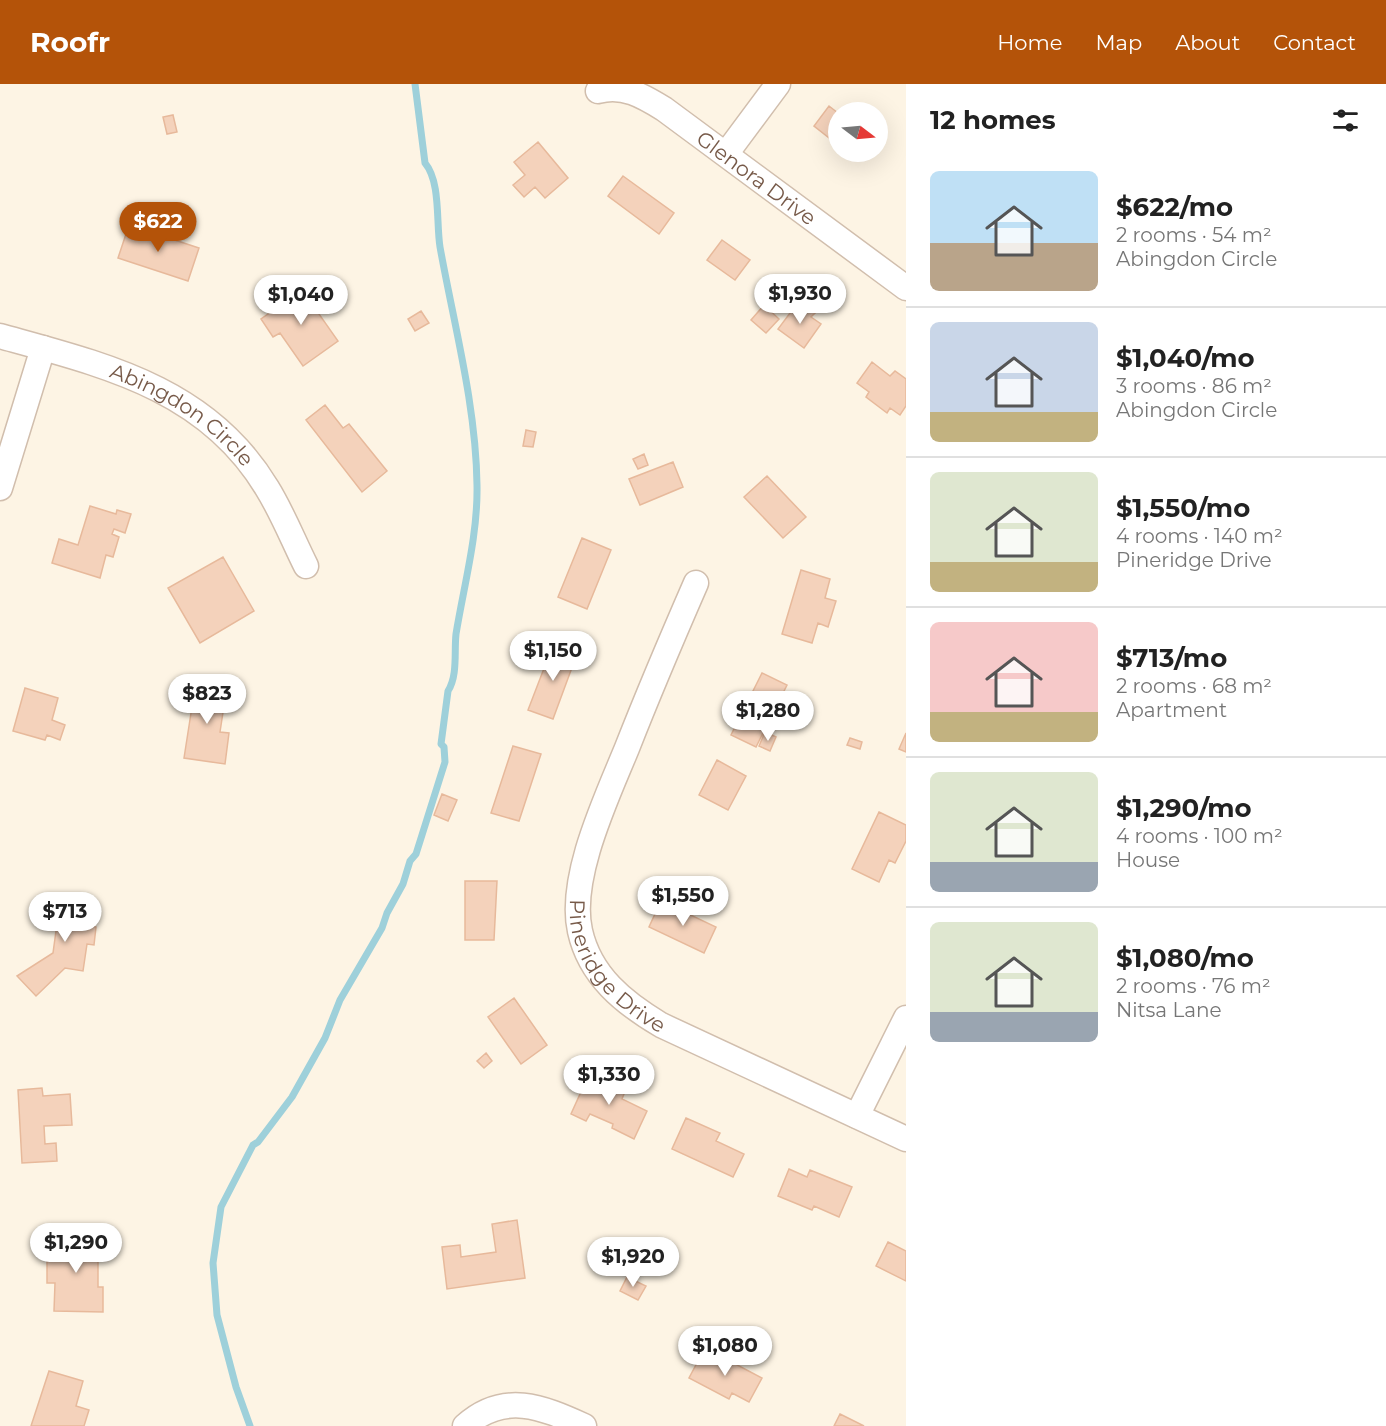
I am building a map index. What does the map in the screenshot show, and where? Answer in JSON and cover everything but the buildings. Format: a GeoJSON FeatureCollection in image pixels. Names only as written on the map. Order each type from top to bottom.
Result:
{"type":"FeatureCollection","features":[{"type":"Feature","properties":{"kind":"street"},"geometry":{"type":"LineString","coordinates":[[726,154],[778,84]]}},
{"type":"Feature","properties":{"kind":"street","name":"Glenora Drive"},"geometry":{"type":"LineString","coordinates":[[598,91],[619,88],[636,93],[664,109],[906,288]]}},
{"type":"Feature","properties":{"kind":"street","name":"Abingdon Circle"},"geometry":{"type":"LineString","coordinates":[[0,336],[87,360],[137,378],[174,396],[210,422],[226,436],[268,489],[306,566]]}},
{"type":"Feature","properties":{"kind":"street"},"geometry":{"type":"LineString","coordinates":[[0,488],[44,348]]}},
{"type":"Feature","properties":{"kind":"street","name":"Pineridge Drive"},"geometry":{"type":"LineString","coordinates":[[696,583],[650,689],[602,810],[584,866],[578,894],[580,933],[599,974],[615,993],[637,1011],[661,1025],[906,1139]]}},
{"type":"Feature","properties":{"kind":"street"},"geometry":{"type":"LineString","coordinates":[[857,1116],[906,1018]]}},
{"type":"Feature","properties":{"kind":"street"},"geometry":{"type":"LineString","coordinates":[[465,1426],[489,1410],[513,1405],[555,1413],[584,1426]]}},
{"type":"Feature","properties":{"kind":"waterway"},"geometry":{"type":"LineString","coordinates":[[250,1426],[236,1387],[217,1315],[213,1263],[221,1207],[253,1145],[258,1142],[292,1097],[325,1038],[340,1000],[382,928],[387,913],[403,884],[410,861],[416,854],[445,762],[444,747],[441,744],[448,691],[453,678],[456,634],[475,522],[476,455],[469,395],[440,247],[434,181],[425,163],[415,84]]}}]}
